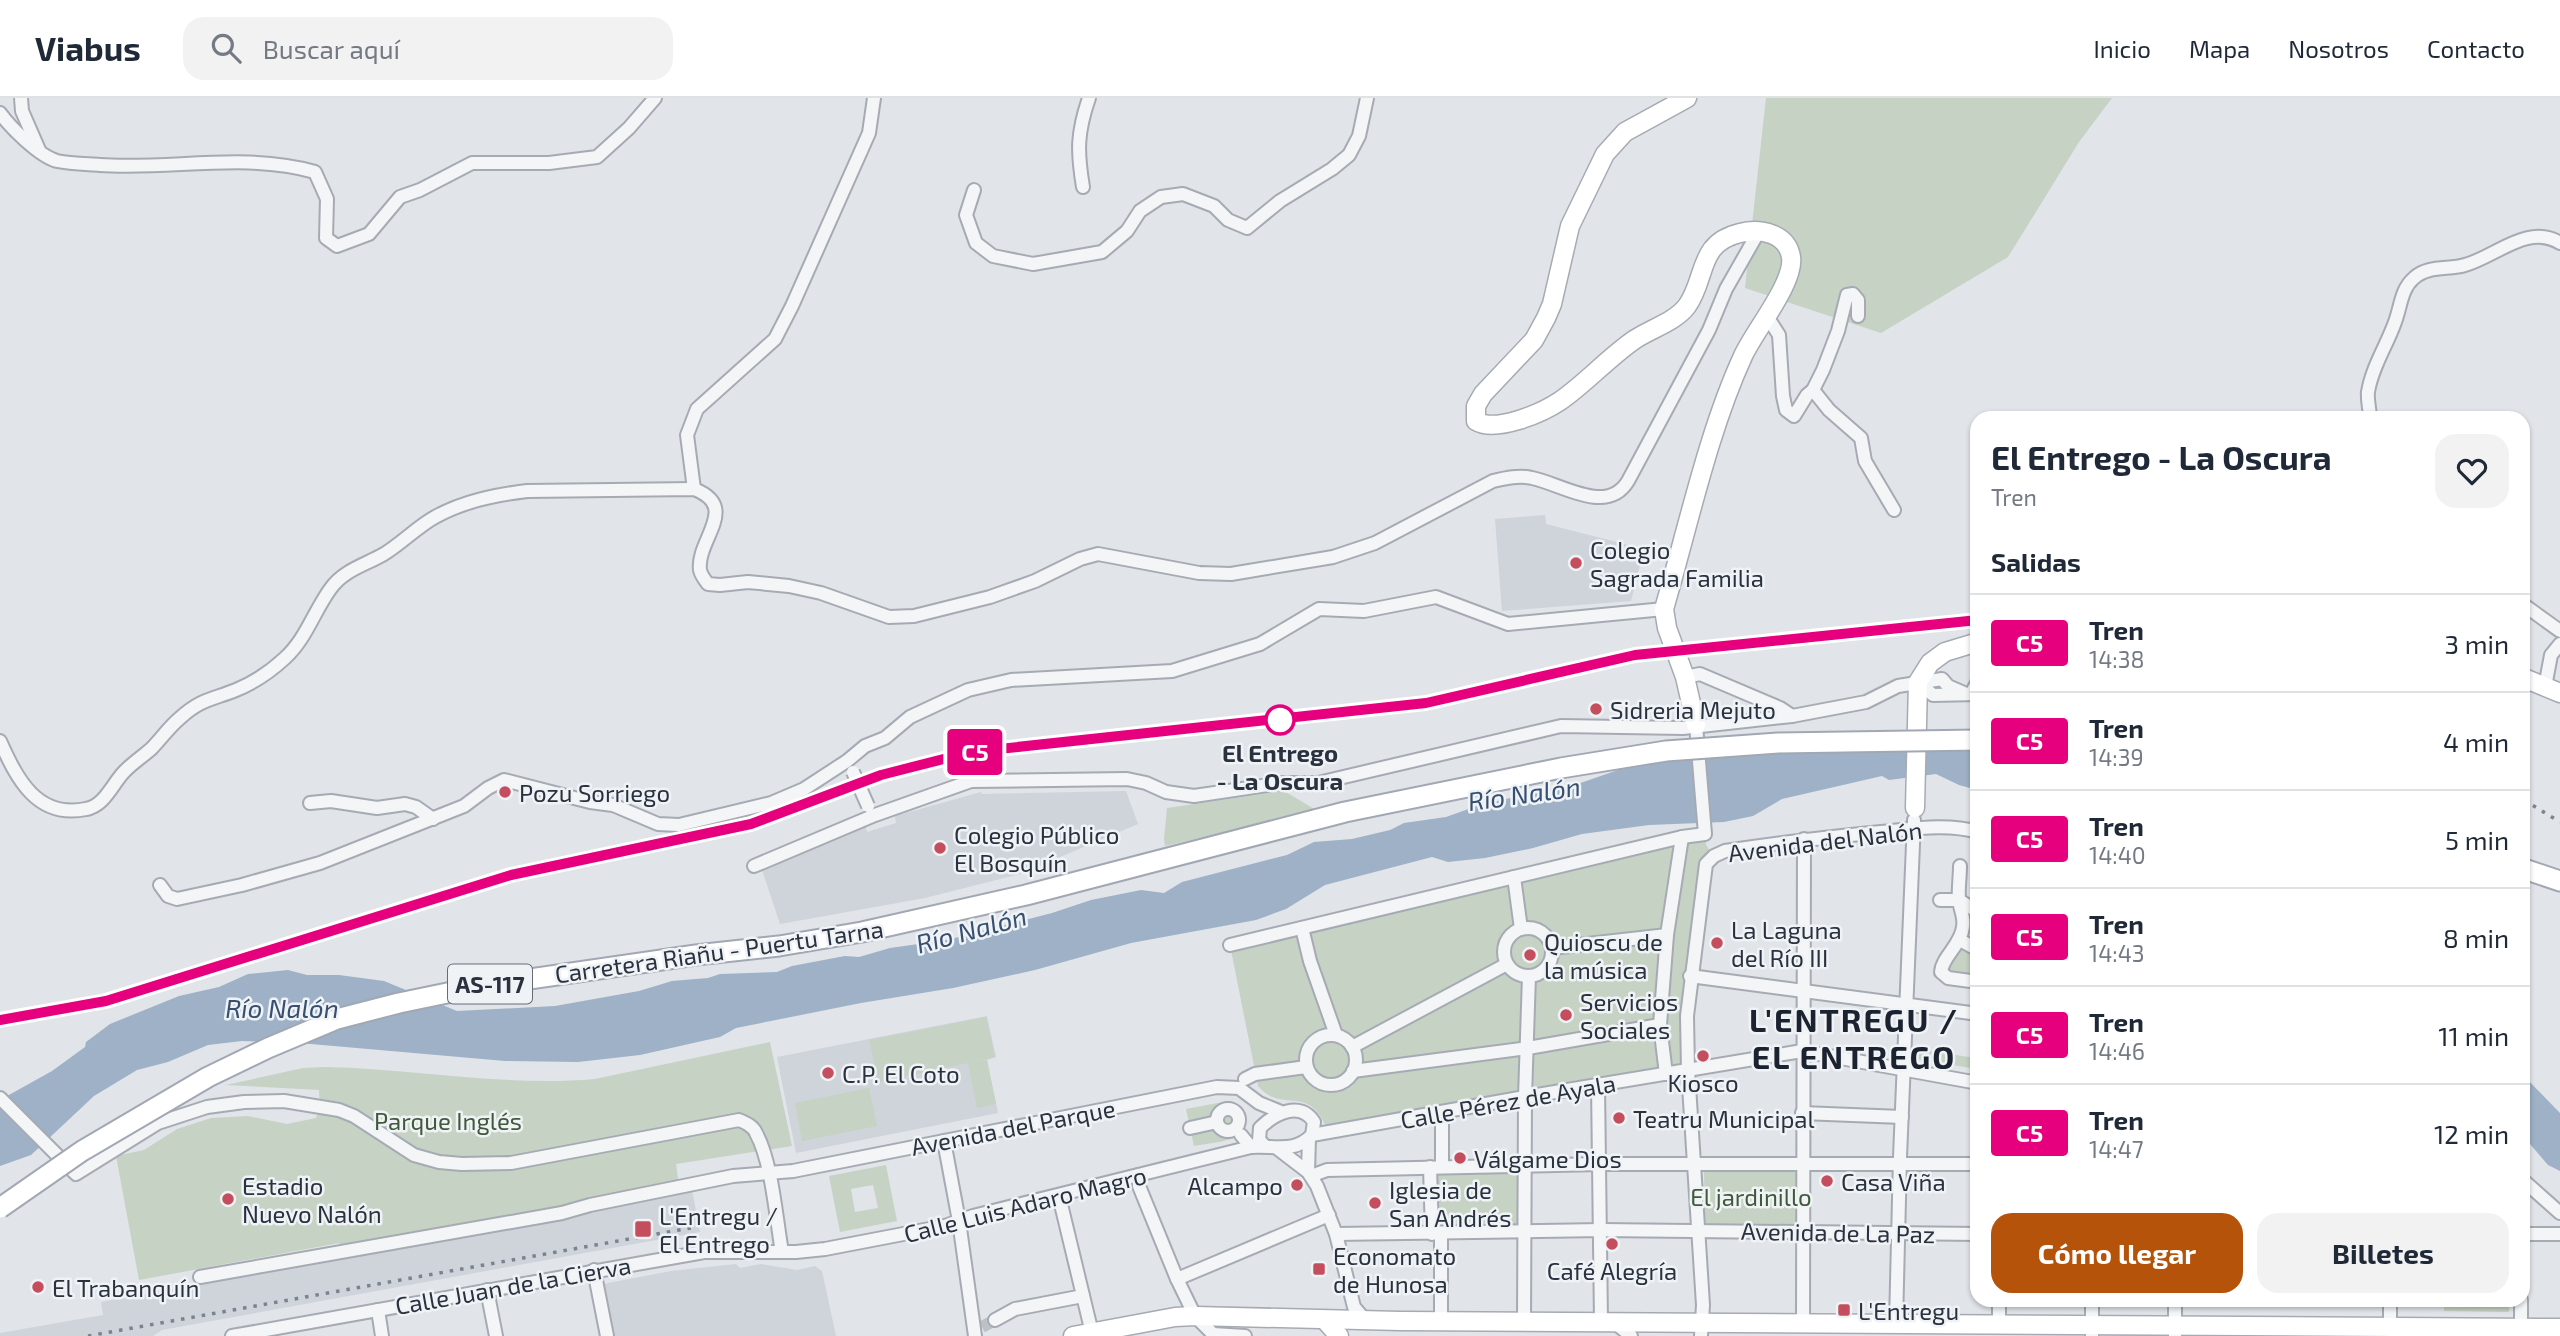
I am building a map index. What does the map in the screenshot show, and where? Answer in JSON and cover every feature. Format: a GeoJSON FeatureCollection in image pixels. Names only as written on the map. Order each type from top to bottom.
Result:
{"type":"FeatureCollection","features":[{"type":"Feature","properties":{"kind":"main road","name":"Carretera Riañu - Puertu Tarna"},"geometry":{"type":"LineString","coordinates":[[0,1208],[82,1151],[208,1077],[337,1019],[399,1003],[481,986],[696,955],[779,946],[862,932],[1026,895],[1345,812],[1561,768],[1666,751],[1778,743],[1970,740]]}},
{"type":"Feature","properties":{"kind":"main road"},"geometry":{"type":"LineString","coordinates":[[2530,871],[2560,881]]}},
{"type":"Feature","properties":{"kind":"street"},"geometry":{"type":"LineString","coordinates":[[21,98],[22,111],[39,150]]}},
{"type":"Feature","properties":{"kind":"street"},"geometry":{"type":"LineString","coordinates":[[0,113],[24,139],[55,161],[136,167],[222,162],[292,165],[315,172],[327,199],[326,238],[337,246],[369,234],[400,197],[420,190],[472,163],[549,163],[597,157],[629,128],[655,98]]}},
{"type":"Feature","properties":{"kind":"street"},"geometry":{"type":"LineString","coordinates":[[694,489],[687,435],[697,409],[775,339],[869,133],[874,98]]}},
{"type":"Feature","properties":{"kind":"street"},"geometry":{"type":"LineString","coordinates":[[1083,187],[1077,151],[1082,117],[1089,98]]}},
{"type":"Feature","properties":{"kind":"street"},"geometry":{"type":"LineString","coordinates":[[974,190],[965,215],[975,243],[993,256],[1033,264],[1102,252],[1127,231],[1140,211],[1161,197],[1182,194],[1214,206],[1228,220],[1247,228],[1280,201],[1332,169],[1349,155],[1359,136],[1367,98]]}},
{"type":"Feature","properties":{"kind":"street"},"geometry":{"type":"LineString","coordinates":[[1687,98],[1625,132],[1605,154],[1570,226],[1552,304],[1546,318],[1534,340],[1483,394],[1476,406],[1476,421],[1483,425],[1502,425],[1562,400],[1614,355],[1679,314],[1687,306],[1707,256],[1713,247],[1730,236],[1759,231],[1773,234],[1781,240],[1791,258],[1790,276],[1786,285],[1743,356],[1723,408],[1664,609],[1667,628],[1685,677],[1696,730],[1708,845],[1687,1007],[1688,1070],[1703,1305],[1702,1329]]}},
{"type":"Feature","properties":{"kind":"street"},"geometry":{"type":"LineString","coordinates":[[0,741],[14,772],[33,797],[61,811],[89,809],[103,800],[123,773],[200,701],[255,681],[285,658],[300,641],[331,586],[355,567],[384,554],[436,516],[501,494],[527,491],[694,489],[708,494],[716,518],[700,559],[700,573],[708,584],[748,582],[789,586],[821,593],[889,617],[914,616],[990,597],[1098,554],[1199,573],[1231,574],[1333,556],[1375,543],[1493,481],[1511,477],[1528,477],[1593,497],[1609,498],[1622,492],[1709,330],[1726,289],[1759,231]]}},
{"type":"Feature","properties":{"kind":"street"},"geometry":{"type":"LineString","coordinates":[[2369,411],[2367,393],[2379,357],[2395,322],[2403,292],[2415,276],[2440,267],[2465,266],[2526,237],[2553,239],[2560,243]]}},
{"type":"Feature","properties":{"kind":"street"},"geometry":{"type":"LineString","coordinates":[[1766,315],[1779,335],[1783,396],[1786,410],[1794,416],[1813,390],[1823,370],[1838,331],[1847,295],[1853,294],[1858,300],[1858,316]]}},
{"type":"Feature","properties":{"kind":"street"},"geometry":{"type":"LineString","coordinates":[[1813,390],[1829,410],[1861,438],[1866,461],[1894,510]]}},
{"type":"Feature","properties":{"kind":"street"},"geometry":{"type":"LineString","coordinates":[[160,886],[168,896],[177,899],[242,886],[320,863],[464,806],[504,780],[590,802],[613,805],[658,824],[679,825],[771,803],[804,789],[850,766],[865,746],[885,737],[910,717],[968,690],[1011,680],[1172,671],[1261,644],[1319,609],[1364,611],[1436,597],[1508,624],[1664,609]]}},
{"type":"Feature","properties":{"kind":"street"},"geometry":{"type":"LineString","coordinates":[[2530,609],[2560,631]]}},
{"type":"Feature","properties":{"kind":"street"},"geometry":{"type":"LineString","coordinates":[[1896,1324],[1918,690],[1930,663],[1945,652],[1970,644]]}},
{"type":"Feature","properties":{"kind":"street"},"geometry":{"type":"LineString","coordinates":[[2530,680],[2553,690],[2551,655],[2560,644]]}},
{"type":"Feature","properties":{"kind":"street"},"geometry":{"type":"LineString","coordinates":[[1685,677],[1700,674],[1780,708],[1792,716]]}},
{"type":"Feature","properties":{"kind":"street"},"geometry":{"type":"LineString","coordinates":[[754,866],[872,810],[971,781],[1127,779],[1146,783],[1166,792],[1194,796],[1282,783],[1318,783],[1560,726],[1696,730],[1866,702],[1898,686],[1933,695],[1970,694]]}},
{"type":"Feature","properties":{"kind":"street"},"geometry":{"type":"LineString","coordinates":[[850,766],[872,810]]}},
{"type":"Feature","properties":{"kind":"street"},"geometry":{"type":"LineString","coordinates":[[310,803],[331,801],[377,808],[405,804],[416,807],[433,819]]}},
{"type":"Feature","properties":{"kind":"street","name":"Avenida del Nalón"},"geometry":{"type":"LineString","coordinates":[[1230,945],[1682,837],[1725,851],[1914,827],[1970,831]]}},
{"type":"Feature","properties":{"kind":"street"},"geometry":{"type":"LineString","coordinates":[[1666,1074],[1660,1025],[1667,935],[1682,837]]}},
{"type":"Feature","properties":{"kind":"street"},"geometry":{"type":"LineString","coordinates":[[1804,839],[1804,1330]]}},
{"type":"Feature","properties":{"kind":"street"},"geometry":{"type":"LineString","coordinates":[[1960,866],[1959,900],[1964,927],[1960,940],[1942,965],[1941,972],[1948,978],[1970,981]]}},
{"type":"Feature","properties":{"kind":"street"},"geometry":{"type":"LineString","coordinates":[[1514,877],[1521,929]]}},
{"type":"Feature","properties":{"kind":"street"},"geometry":{"type":"LineString","coordinates":[[1940,900],[1959,900],[1970,907]]}},
{"type":"Feature","properties":{"kind":"street"},"geometry":{"type":"LineString","coordinates":[[1302,928],[1310,961],[1336,1035]]}},
{"type":"Feature","properties":{"kind":"street"},"geometry":{"type":"LineString","coordinates":[[1521,929],[1537,930],[1549,940],[1552,948],[1549,964],[1544,970],[1529,976],[1516,973],[1507,964],[1504,950],[1514,932],[1521,929]]}},
{"type":"Feature","properties":{"kind":"street"},"geometry":{"type":"LineString","coordinates":[[1552,948],[1667,935]]}},
{"type":"Feature","properties":{"kind":"street"},"geometry":{"type":"LineString","coordinates":[[1960,940],[1970,946]]}},
{"type":"Feature","properties":{"kind":"street"},"geometry":{"type":"LineString","coordinates":[[1352,1047],[1507,964]]}},
{"type":"Feature","properties":{"kind":"street"},"geometry":{"type":"LineString","coordinates":[[1524,1321],[1525,1097],[1529,976]]}},
{"type":"Feature","properties":{"kind":"street"},"geometry":{"type":"LineString","coordinates":[[1690,976],[1970,1013]]}},
{"type":"Feature","properties":{"kind":"street"},"geometry":{"type":"LineString","coordinates":[[1353,1071],[1528,1048],[1660,1025]]}},
{"type":"Feature","properties":{"kind":"street"},"geometry":{"type":"LineString","coordinates":[[1328,1035],[1336,1035],[1352,1047],[1356,1063],[1353,1071],[1341,1083],[1324,1084],[1316,1081],[1306,1067],[1306,1053],[1314,1041],[1328,1035]]}},
{"type":"Feature","properties":{"kind":"street","name":"Calle Pérez de Ayala"},"geometry":{"type":"LineString","coordinates":[[1311,1137],[1328,1131],[1802,1051],[1970,1082]]}},
{"type":"Feature","properties":{"kind":"street"},"geometry":{"type":"LineString","coordinates":[[1245,1079],[1255,1074],[1306,1067]]}},
{"type":"Feature","properties":{"kind":"street"},"geometry":{"type":"LineString","coordinates":[[1598,1085],[1602,1230],[1608,1322]]}},
{"type":"Feature","properties":{"kind":"street","name":"Avenida del Parque"},"geometry":{"type":"LineString","coordinates":[[200,1277],[562,1213],[719,1178],[793,1171],[1217,1087],[1239,1088],[1254,1100],[1281,1112],[1300,1111],[1308,1114],[1314,1122]]}},
{"type":"Feature","properties":{"kind":"street"},"geometry":{"type":"LineString","coordinates":[[0,1098],[76,1174],[138,1134],[179,1115],[207,1107],[244,1102],[284,1101],[339,1110],[362,1121],[414,1155],[439,1162],[462,1164],[511,1163],[739,1120],[756,1131],[768,1172],[782,1252]]}},
{"type":"Feature","properties":{"kind":"street"},"geometry":{"type":"LineString","coordinates":[[1254,1100],[1263,1142]]}},
{"type":"Feature","properties":{"kind":"street"},"geometry":{"type":"LineString","coordinates":[[1263,1142],[1269,1118],[1281,1112]]}},
{"type":"Feature","properties":{"kind":"street"},"geometry":{"type":"LineString","coordinates":[[1441,1112],[1436,1167],[1441,1321]]}},
{"type":"Feature","properties":{"kind":"street"},"geometry":{"type":"LineString","coordinates":[[1802,1113],[1902,1117]]}},
{"type":"Feature","properties":{"kind":"street"},"geometry":{"type":"LineString","coordinates":[[1190,1128],[1217,1122]]}},
{"type":"Feature","properties":{"kind":"street"},"geometry":{"type":"LineString","coordinates":[[1328,1131],[1314,1122],[1310,1174],[1336,1234],[1354,1307],[1366,1331]]}},
{"type":"Feature","properties":{"kind":"street"},"geometry":{"type":"LineString","coordinates":[[1241,1135],[1263,1142],[1310,1174],[1327,1170],[1600,1164],[1970,1164]]}},
{"type":"Feature","properties":{"kind":"street","name":"Calle Luis Adaro Magro"},"geometry":{"type":"LineString","coordinates":[[796,1252],[883,1238],[959,1221],[1263,1142],[1300,1145],[1311,1137]]}},
{"type":"Feature","properties":{"kind":"street"},"geometry":{"type":"LineString","coordinates":[[944,1141],[977,1331]]}},
{"type":"Feature","properties":{"kind":"street"},"geometry":{"type":"LineString","coordinates":[[1139,1175],[1139,1186],[1193,1316],[1212,1335],[1245,1336]]}},
{"type":"Feature","properties":{"kind":"street"},"geometry":{"type":"LineString","coordinates":[[2530,1186],[2560,1213]]}},
{"type":"Feature","properties":{"kind":"street"},"geometry":{"type":"LineString","coordinates":[[1059,1196],[1092,1333]]}},
{"type":"Feature","properties":{"kind":"street"},"geometry":{"type":"LineString","coordinates":[[1177,1279],[1329,1215]]}},
{"type":"Feature","properties":{"kind":"street","name":"Avenida de La Paz"},"geometry":{"type":"LineString","coordinates":[[1336,1234],[1602,1230],[1970,1234]]}},
{"type":"Feature","properties":{"kind":"street"},"geometry":{"type":"LineString","coordinates":[[2530,1234],[2560,1234]]}},
{"type":"Feature","properties":{"kind":"street","name":"Calle Juan de la Cierva"},"geometry":{"type":"LineString","coordinates":[[232,1336],[262,1333],[594,1270],[704,1252],[796,1252]]}},
{"type":"Feature","properties":{"kind":"street"},"geometry":{"type":"LineString","coordinates":[[594,1270],[607,1336]]}},
{"type":"Feature","properties":{"kind":"street"},"geometry":{"type":"LineString","coordinates":[[486,1290],[496,1336]]}},
{"type":"Feature","properties":{"kind":"street"},"geometry":{"type":"LineString","coordinates":[[995,1320],[1015,1309],[1083,1296]]}},
{"type":"Feature","properties":{"kind":"street"},"geometry":{"type":"LineString","coordinates":[[1994,1328],[1998,1307]]}},
{"type":"Feature","properties":{"kind":"street"},"geometry":{"type":"LineString","coordinates":[[2092,1307],[2092,1331]]}},
{"type":"Feature","properties":{"kind":"street"},"geometry":{"type":"LineString","coordinates":[[2175,1307],[2175,1331]]}},
{"type":"Feature","properties":{"kind":"street"},"geometry":{"type":"LineString","coordinates":[[2387,1330],[2389,1307]]}},
{"type":"Feature","properties":{"kind":"street"},"geometry":{"type":"LineString","coordinates":[[2522,1307],[2526,1330]]}},
{"type":"Feature","properties":{"kind":"street"},"geometry":{"type":"LineString","coordinates":[[378,1310],[382,1336]]}},
{"type":"Feature","properties":{"kind":"street"},"geometry":{"type":"LineString","coordinates":[[1073,1336],[1193,1316],[1325,1320],[1366,1331],[1385,1321],[1608,1322],[1702,1329],[1804,1330],[1896,1324],[2092,1331],[2469,1332],[2560,1328]]}},
{"type":"Feature","properties":{"kind":"street"},"geometry":{"type":"LineString","coordinates":[[1325,1320],[1339,1336]]}},
{"type":"Feature","properties":{"kind":"street"},"geometry":{"type":"LineString","coordinates":[[1608,1322],[1631,1336]]}},
{"type":"Feature","properties":{"kind":"shaded area","name":"Colegio Sagrada Familia"},"geometry":{"type":"Polygon","coordinates":[[[1545,515],[1546,524],[1644,549],[1631,601],[1502,611],[1495,519],[1545,515]]]}},
{"type":"Feature","properties":{"kind":"shaded area","name":"Colegio Público El Bosquín"},"geometry":{"type":"Polygon","coordinates":[[[1126,791],[1138,824],[1020,874],[925,898],[780,924],[760,864],[865,824],[867,832],[896,823],[895,816],[981,792],[1126,791]]]}},
{"type":"Feature","properties":{"kind":"shaded area"},"geometry":{"type":"Polygon","coordinates":[[[987,1016],[996,1057],[987,1060],[998,1113],[796,1153],[777,1057],[987,1016]]]}},
{"type":"Feature","properties":{"kind":"shaded area"},"geometry":{"type":"Polygon","coordinates":[[[692,1190],[700,1232],[162,1330],[153,1336],[0,1336],[0,1333],[103,1315],[101,1302],[564,1218],[592,1209],[692,1190]]]}},
{"type":"Feature","properties":{"kind":"shaded area"},"geometry":{"type":"Polygon","coordinates":[[[736,1264],[740,1268],[761,1264],[797,1270],[815,1266],[822,1271],[836,1336],[614,1336],[603,1284],[671,1271],[736,1264]]]}},
{"type":"Feature","properties":{"kind":"green space"},"geometry":{"type":"Polygon","coordinates":[[[1766,98],[2112,98],[2079,142],[2008,257],[1881,333],[1745,288],[1766,98]]]}},
{"type":"Feature","properties":{"kind":"green space"},"geometry":{"type":"Polygon","coordinates":[[[1284,791],[1316,810],[1165,846],[1167,808],[1284,791]]]}},
{"type":"Feature","properties":{"kind":"green space"},"geometry":{"type":"Polygon","coordinates":[[[1705,834],[1706,845],[1714,856],[1706,864],[1688,1070],[1328,1131],[1312,1107],[1304,1103],[1277,1099],[1258,1086],[1230,945],[1705,834]]]}},
{"type":"Feature","properties":{"kind":"green space"},"geometry":{"type":"Polygon","coordinates":[[[1962,949],[1970,954],[1970,975],[1948,971],[1948,967],[1962,949]]]}},
{"type":"Feature","properties":{"kind":"green space"},"geometry":{"type":"Polygon","coordinates":[[[986,1017],[995,1057],[974,1062],[987,1060],[996,1104],[977,1108],[968,1063],[879,1082],[869,1040],[986,1017]]]}},
{"type":"Feature","properties":{"kind":"green space","name":"Parque Inglés"},"geometry":{"type":"Polygon","coordinates":[[[770,1042],[792,1146],[676,1164],[679,1186],[341,1252],[339,1243],[139,1280],[116,1156],[144,1150],[177,1129],[211,1118],[248,1116],[287,1124],[316,1118],[320,1106],[319,1090],[226,1085],[303,1068],[326,1067],[528,1081],[595,1079],[770,1042]]]}},
{"type":"Feature","properties":{"kind":"green space"},"geometry":{"type":"Polygon","coordinates":[[[1915,1049],[1970,1057],[1970,1068],[1916,1059],[1915,1049]]]}},
{"type":"Feature","properties":{"kind":"green space"},"geometry":{"type":"Polygon","coordinates":[[[869,1088],[877,1126],[802,1141],[795,1103],[869,1088]]]}},
{"type":"Feature","properties":{"kind":"green space"},"geometry":{"type":"Polygon","coordinates":[[[1223,1102],[1235,1105],[1244,1114],[1246,1124],[1243,1130],[1228,1140],[1194,1146],[1186,1109],[1223,1102]]]}},
{"type":"Feature","properties":{"kind":"green space"},"geometry":{"type":"Polygon","coordinates":[[[886,1165],[897,1221],[840,1232],[829,1176],[886,1165]],[[873,1185],[851,1189],[855,1212],[878,1208],[873,1185]]]}},
{"type":"Feature","properties":{"kind":"green space"},"geometry":{"type":"Polygon","coordinates":[[[1518,1169],[1519,1227],[1435,1228],[1434,1171],[1518,1169]]]}},
{"type":"Feature","properties":{"kind":"green space","name":"El jardinillo"},"geometry":{"type":"Polygon","coordinates":[[[1704,1169],[1797,1169],[1800,1225],[1705,1224],[1704,1169]]]}},
{"type":"Feature","properties":{"kind":"green space"},"geometry":{"type":"Polygon","coordinates":[[[2444,1307],[2509,1307],[2509,1312],[2444,1311],[2444,1307]]]}},
{"type":"Feature","properties":{"kind":"water","name":"Río Nalón"},"geometry":{"type":"Polygon","coordinates":[[[1970,735],[1970,788],[1936,774],[1889,780],[1882,776],[1782,799],[1753,816],[1724,822],[1649,825],[1582,834],[1485,858],[1448,862],[1432,857],[1325,885],[1286,909],[1256,920],[1131,943],[1035,970],[953,988],[736,1028],[720,1037],[640,1055],[578,1062],[505,1061],[311,1044],[242,1041],[208,1045],[168,1062],[137,1070],[94,1096],[31,1155],[0,1166],[0,1100],[52,1071],[85,1047],[86,1042],[110,1024],[179,996],[219,987],[248,974],[288,970],[307,975],[339,975],[384,981],[457,1011],[555,1006],[639,991],[672,981],[708,978],[720,974],[777,972],[792,966],[845,956],[859,957],[890,948],[947,940],[1091,900],[1141,890],[1164,893],[1182,882],[1287,855],[1314,842],[1352,839],[1390,830],[1404,823],[1446,817],[1477,806],[1557,787],[1566,788],[1647,760],[1970,735]]]}},
{"type":"Feature","properties":{"kind":"water"},"geometry":{"type":"Polygon","coordinates":[[[2530,1082],[2560,1113],[2560,1171],[2548,1165],[2530,1144],[2530,1082]]]}},
{"type":"Feature","properties":{"kind":"tunnel"},"geometry":{"type":"LineString","coordinates":[[982,1327],[995,1320]]}},
{"type":"Feature","properties":{"kind":"railway"},"geometry":{"type":"LineString","coordinates":[[0,1020],[106,1001],[511,875],[751,824],[881,775],[971,752],[1426,703],[1635,655],[1970,621]]}},
{"type":"Feature","properties":{"kind":"railway"},"geometry":{"type":"LineString","coordinates":[[2530,804],[2560,822]]}},
{"type":"Feature","properties":{"kind":"railway"},"geometry":{"type":"LineString","coordinates":[[88,1336],[696,1227]]}},
{"type":"Feature","properties":{"kind":"train","name":"C5"},"geometry":{"type":"LineString","coordinates":[[0,1020],[106,1001],[511,875],[751,824],[881,775],[971,752],[1426,703],[1635,655],[1970,621]]}},
{"type":"Feature","properties":{"kind":"place","name":"Colegio Sagrada Familia"},"geometry":{"type":"Point","coordinates":[1576,563]}},
{"type":"Feature","properties":{"kind":"place","name":"Sidreria Mejuto"},"geometry":{"type":"Point","coordinates":[1596,709]}},
{"type":"Feature","properties":{"kind":"place","name":"El Entrego - La Oscura"},"geometry":{"type":"Point","coordinates":[1280,720]}},
{"type":"Feature","properties":{"kind":"place","name":"Pozu Sorriego"},"geometry":{"type":"Point","coordinates":[505,792]}},
{"type":"Feature","properties":{"kind":"place","name":"Colegio Público El Bosquín"},"geometry":{"type":"Point","coordinates":[940,848]}},
{"type":"Feature","properties":{"kind":"place","name":"La Laguna del Río III"},"geometry":{"type":"Point","coordinates":[1717,943]}},
{"type":"Feature","properties":{"kind":"place","name":"Quioscu de la música"},"geometry":{"type":"Point","coordinates":[1530,955]}},
{"type":"Feature","properties":{"kind":"place","name":"Servicios Sociales"},"geometry":{"type":"Point","coordinates":[1566,1015]}},
{"type":"Feature","properties":{"kind":"place","name":"Kiosco"},"geometry":{"type":"Point","coordinates":[1703,1056]}},
{"type":"Feature","properties":{"kind":"place","name":"C.P. El Coto"},"geometry":{"type":"Point","coordinates":[828,1073]}},
{"type":"Feature","properties":{"kind":"place","name":"Teatru Municipal"},"geometry":{"type":"Point","coordinates":[1619,1118]}},
{"type":"Feature","properties":{"kind":"place","name":"Válgame Dios"},"geometry":{"type":"Point","coordinates":[1460,1158]}},
{"type":"Feature","properties":{"kind":"place","name":"Casa Viña"},"geometry":{"type":"Point","coordinates":[1827,1181]}},
{"type":"Feature","properties":{"kind":"place","name":"Alcampo"},"geometry":{"type":"Point","coordinates":[1297,1185]}},
{"type":"Feature","properties":{"kind":"place","name":"Estadio Nuevo Nalón"},"geometry":{"type":"Point","coordinates":[228,1199]}},
{"type":"Feature","properties":{"kind":"place","name":"Iglesia de San Andrés"},"geometry":{"type":"Point","coordinates":[1375,1203]}},
{"type":"Feature","properties":{"kind":"place","name":"L'Entregu / El Entrego"},"geometry":{"type":"Point","coordinates":[643,1229]}},
{"type":"Feature","properties":{"kind":"place","name":"Café Alegría"},"geometry":{"type":"Point","coordinates":[1612,1244]}},
{"type":"Feature","properties":{"kind":"place","name":"Economato de Hunosa"},"geometry":{"type":"Point","coordinates":[1319,1269]}},
{"type":"Feature","properties":{"kind":"place","name":"El Trabanquín"},"geometry":{"type":"Point","coordinates":[38,1287]}},
{"type":"Feature","properties":{"kind":"place","name":"L'Entregu"},"geometry":{"type":"Point","coordinates":[1844,1310]}},
{"type":"Feature","properties":{"kind":"district","name":"L'ENTREGU / EL ENTREGO"},"geometry":{"type":"Point","coordinates":[1854,1038]}}]}
